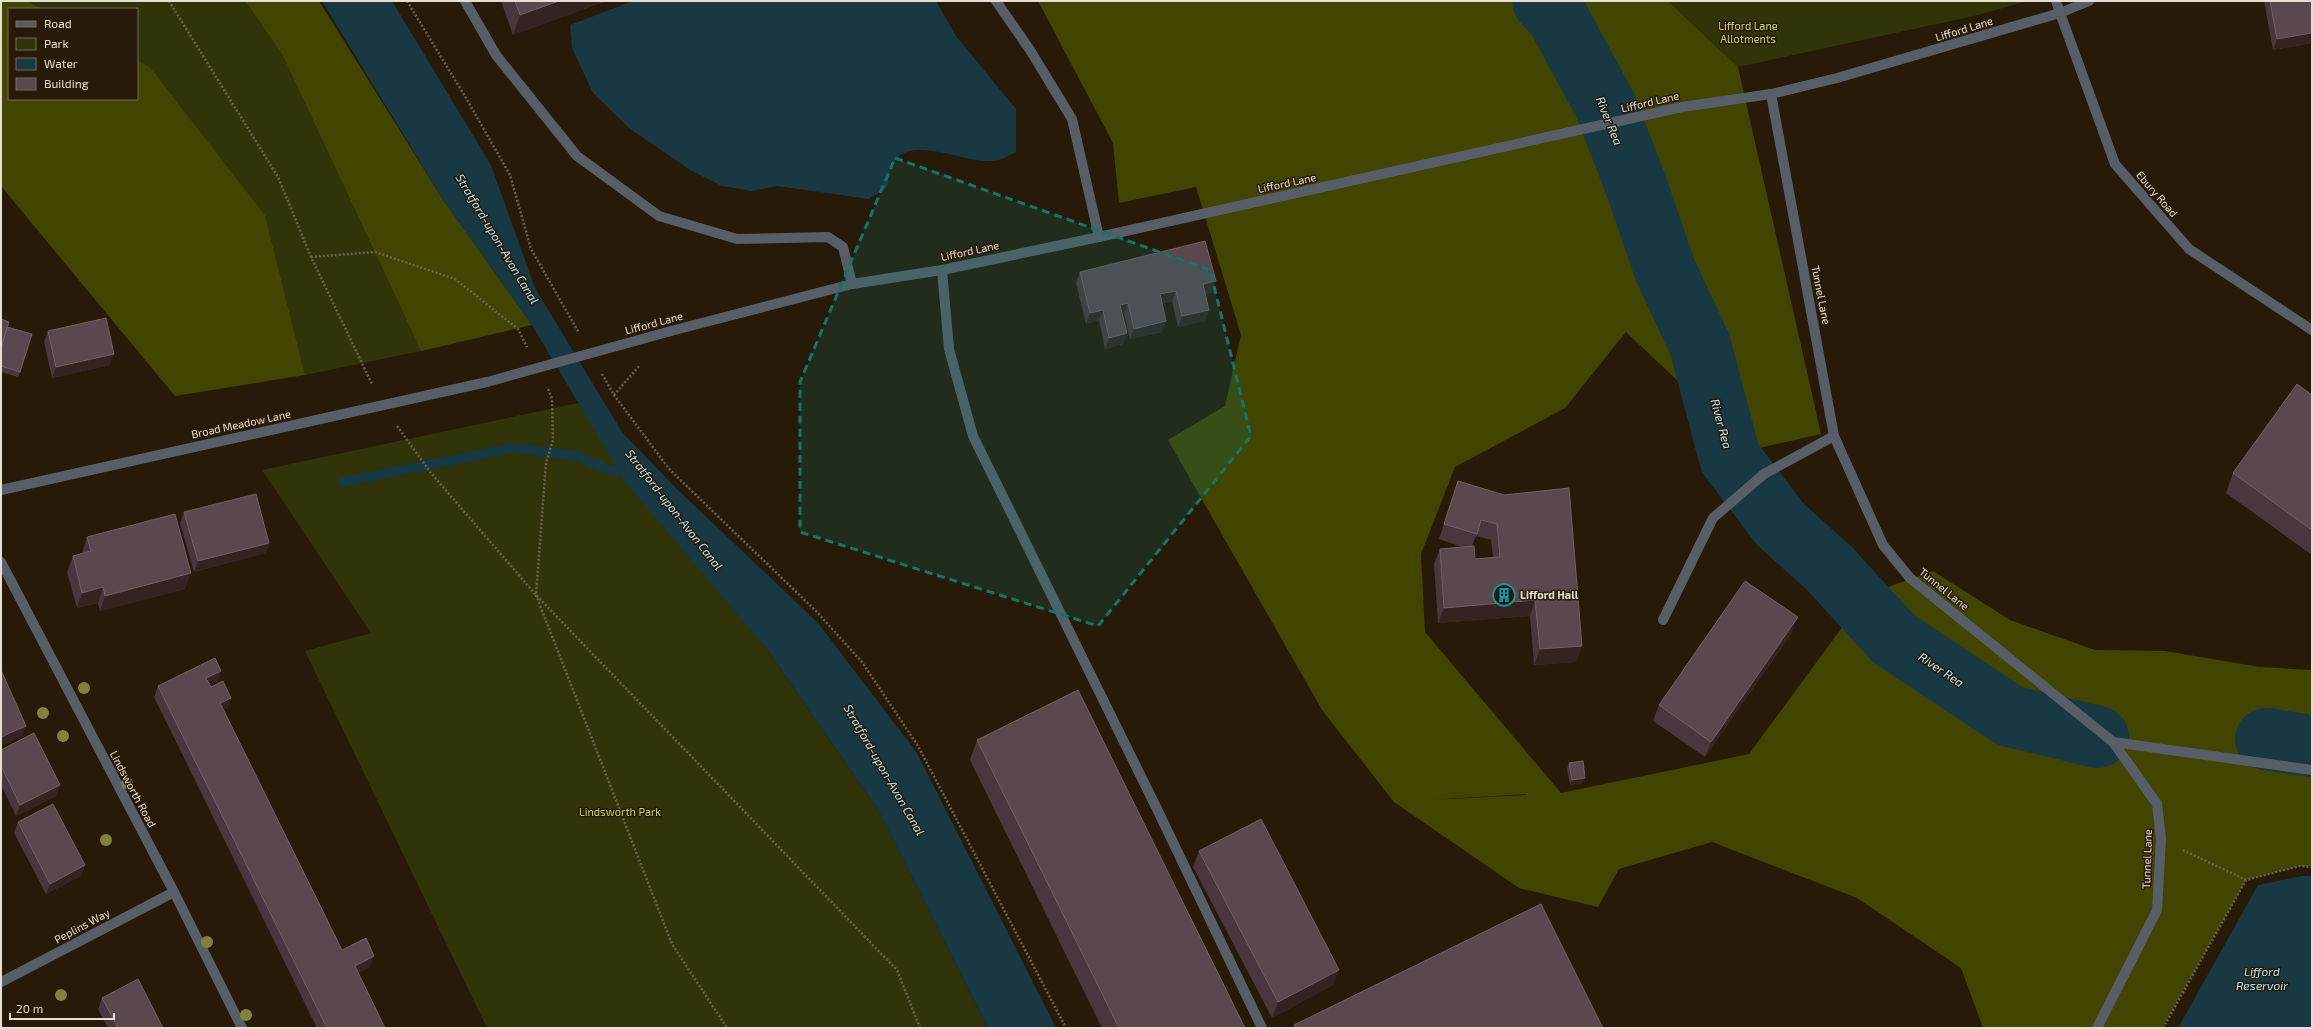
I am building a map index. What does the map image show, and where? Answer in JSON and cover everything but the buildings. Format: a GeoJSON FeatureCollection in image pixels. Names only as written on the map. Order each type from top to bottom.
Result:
{"type":"FeatureCollection","features":[{"type":"Feature","properties":{"kind":"street"},"geometry":{"type":"LineString","coordinates":[[465,1],[496,55],[577,156],[659,216],[738,239],[828,237],[843,247],[852,284]]}},
{"type":"Feature","properties":{"kind":"street"},"geometry":{"type":"LineString","coordinates":[[996,1],[1030,50],[1072,119],[1099,236]]}},
{"type":"Feature","properties":{"kind":"street","name":"Ebury Road"},"geometry":{"type":"LineString","coordinates":[[2056,1],[2115,164],[2189,249],[2312,330]]}},
{"type":"Feature","properties":{"kind":"street","name":"Lifford Lane"},"geometry":{"type":"LineString","coordinates":[[486,382],[670,330],[852,284],[942,270],[1682,107],[1771,94],[1934,51],[2060,13],[2089,1]]}},
{"type":"Feature","properties":{"kind":"street","name":"Tunnel Lane"},"geometry":{"type":"LineString","coordinates":[[1771,94],[1834,436],[1883,545],[1910,578],[2113,742],[2158,804],[2161,839],[2156,910],[2097,1028]]}},
{"type":"Feature","properties":{"kind":"street"},"geometry":{"type":"LineString","coordinates":[[942,270],[949,349],[973,436],[1154,804],[1262,1028]]}},
{"type":"Feature","properties":{"kind":"street","name":"Broad Meadow Lane"},"geometry":{"type":"LineString","coordinates":[[1,490],[486,382]]}},
{"type":"Feature","properties":{"kind":"street"},"geometry":{"type":"LineString","coordinates":[[1663,620],[1713,518],[1764,474],[1834,436]]}},
{"type":"Feature","properties":{"kind":"street","name":"Lindsworth Road"},"geometry":{"type":"LineString","coordinates":[[1,562],[174,892],[242,1028]]}},
{"type":"Feature","properties":{"kind":"street"},"geometry":{"type":"LineString","coordinates":[[2113,742],[2312,770]]}},
{"type":"Feature","properties":{"kind":"street","name":"Peplins Way"},"geometry":{"type":"LineString","coordinates":[[1,982],[174,892]]}},
{"type":"Feature","properties":{"kind":"path"},"geometry":{"type":"LineString","coordinates":[[168,1],[278,178],[311,257],[382,406]]}},
{"type":"Feature","properties":{"kind":"path"},"geometry":{"type":"LineString","coordinates":[[407,1],[510,175],[532,249],[580,335]]}},
{"type":"Feature","properties":{"kind":"path"},"geometry":{"type":"LineString","coordinates":[[311,257],[375,252],[455,279],[518,329]]}},
{"type":"Feature","properties":{"kind":"path"},"geometry":{"type":"LineString","coordinates":[[599,369],[614,395],[669,468],[816,611],[862,662],[918,746],[1066,1028]]}},
{"type":"Feature","properties":{"kind":"path"},"geometry":{"type":"LineString","coordinates":[[552,399],[553,440],[546,463],[536,595],[672,944],[727,1028]]}},
{"type":"Feature","properties":{"kind":"path"},"geometry":{"type":"LineString","coordinates":[[411,447],[431,473],[536,595],[897,970],[920,1028]]}},
{"type":"Feature","properties":{"kind":"path"},"geometry":{"type":"LineString","coordinates":[[2161,839],[2246,880],[2300,866],[2312,866]]}},
{"type":"Feature","properties":{"kind":"path"},"geometry":{"type":"LineString","coordinates":[[2162,1028],[2246,880]]}},
{"type":"Feature","properties":{"kind":"highlighted area"},"geometry":{"type":"Polygon","coordinates":[[[895,158],[1210,270],[1251,436],[1098,626],[800,532],[800,382],[895,158]]]}},
{"type":"Feature","properties":{"kind":"green space"},"geometry":{"type":"Polygon","coordinates":[[[27,1],[245,1],[282,54],[421,351],[305,375],[265,215],[150,67],[138,61],[138,8],[40,8],[27,1]]]}},
{"type":"Feature","properties":{"kind":"green space","name":"Lifford Lane Allotments"},"geometry":{"type":"Polygon","coordinates":[[[1668,1],[2028,1],[1974,16],[1738,67],[1668,1]]]}},
{"type":"Feature","properties":{"kind":"green space","name":"Lindsworth Park"},"geometry":{"type":"Polygon","coordinates":[[[578,403],[766,648],[878,810],[988,1028],[487,1028],[305,651],[371,633],[262,470],[578,403]]]}},
{"type":"Feature","properties":{"kind":"shaded area"},"geometry":{"type":"Polygon","coordinates":[[[1,1],[27,1],[40,8],[8,8],[8,100],[138,100],[138,61],[150,67],[265,215],[305,375],[175,396],[1,186],[1,1]]]}},
{"type":"Feature","properties":{"kind":"shaded area"},"geometry":{"type":"Polygon","coordinates":[[[245,1],[319,1],[442,198],[532,325],[421,351],[282,54],[245,1]]]}},
{"type":"Feature","properties":{"kind":"shaded area"},"geometry":{"type":"Polygon","coordinates":[[[1038,1],[1668,1],[1738,67],[1821,434],[1751,450],[1626,332],[1565,408],[1455,467],[1421,554],[1425,632],[1561,793],[1749,754],[1866,595],[1933,571],[2010,620],[2095,650],[2165,651],[2260,667],[2312,670],[2312,866],[2300,866],[2246,880],[2162,1028],[1983,1028],[1961,968],[1857,898],[1712,842],[1619,869],[1598,907],[1519,888],[1394,802],[1322,710],[1168,440],[1225,406],[1241,335],[1196,187],[1119,203],[1113,143],[1038,1]],[[1526,794],[1429,800],[1526,795],[1526,794]]]}},
{"type":"Feature","properties":{"kind":"water","name":"Stratford-upon-Avon Canal"},"geometry":{"type":"Polygon","coordinates":[[[322,1],[392,1],[491,165],[535,288],[622,432],[678,490],[818,623],[917,753],[1056,1028],[988,1028],[878,810],[766,648],[625,482],[532,325],[442,198],[322,1]]]}},
{"type":"Feature","properties":{"kind":"water"},"geometry":{"type":"Polygon","coordinates":[[[633,1],[936,1],[956,36],[1016,109],[1016,152],[996,161],[982,161],[931,151],[908,151],[899,156],[894,162],[890,170],[887,187],[869,199],[777,186],[752,191],[722,186],[690,170],[629,128],[593,93],[572,48],[570,25],[633,1]]]}},
{"type":"Feature","properties":{"kind":"water","name":"Lifford Reservoir"},"geometry":{"type":"Polygon","coordinates":[[[2302,876],[2312,876],[2312,1028],[2178,1028],[2258,885],[2302,876]]]}},
{"type":"Feature","properties":{"kind":"waterway","name":"River Rea"},"geometry":{"type":"LineString","coordinates":[[1543,1],[1558,18],[1605,105],[1637,188],[1665,270],[1700,345],[1730,458],[1780,524],[1829,568],[1894,639],[2010,716],[2098,737]]}},
{"type":"Feature","properties":{"kind":"waterway","name":"Stratford-upon-Avon Canal"},"geometry":{"type":"LineString","coordinates":[[342,482],[513,448],[577,456],[612,471],[632,468]]}},
{"type":"Feature","properties":{"kind":"waterway","name":"River Rea"},"geometry":{"type":"LineString","coordinates":[[2266,739],[2312,746]]}},
{"type":"Feature","properties":{"kind":"place","name":"Lifford Hall"},"geometry":{"type":"Point","coordinates":[1504,595]}}]}
